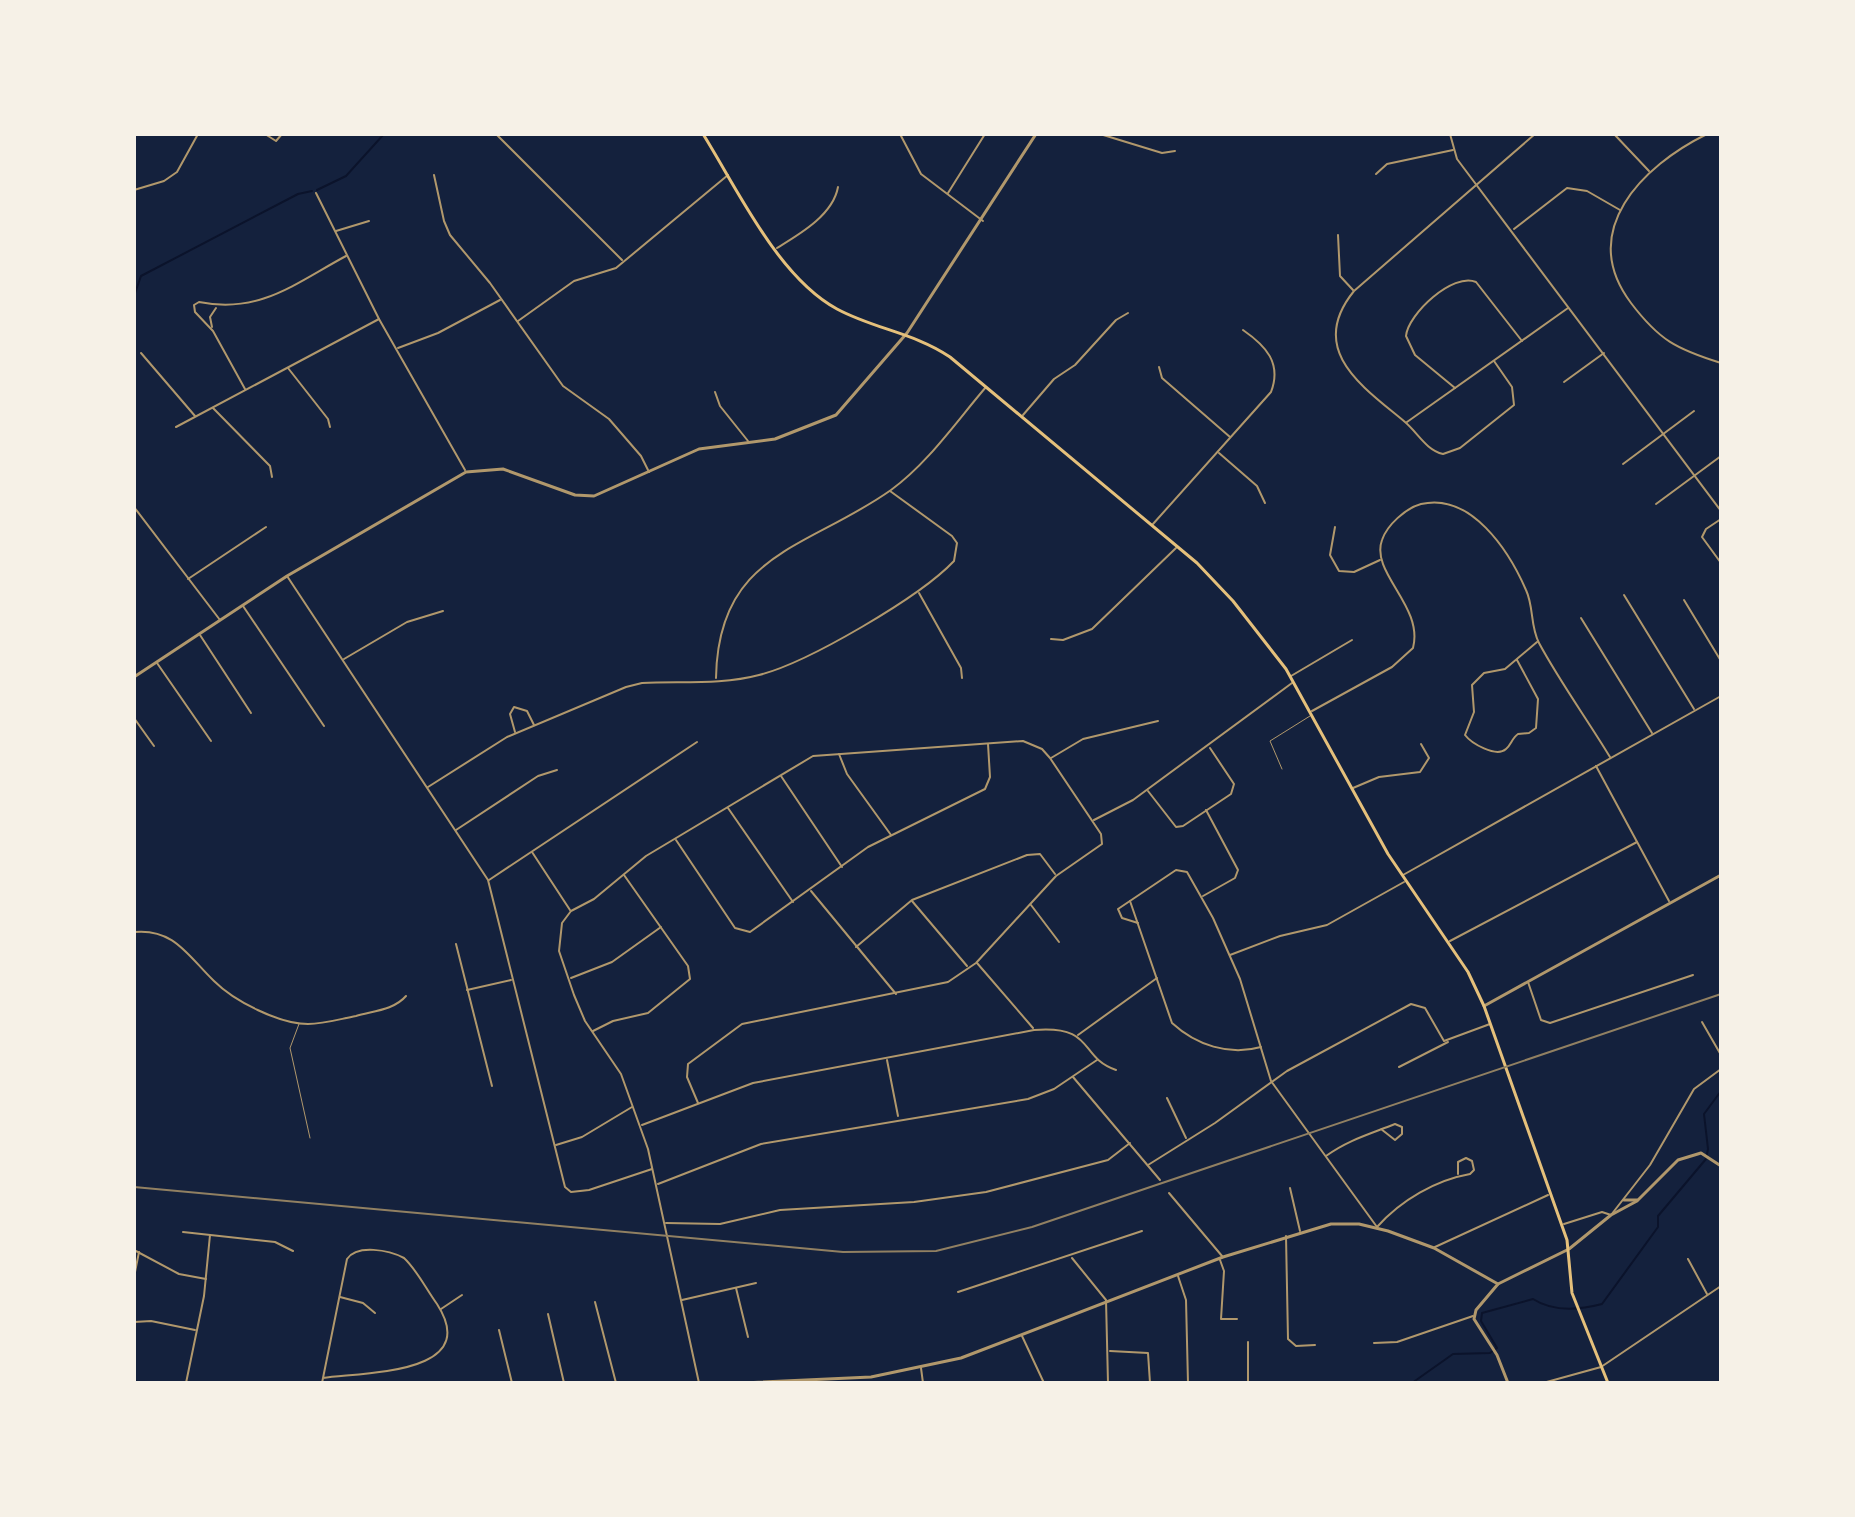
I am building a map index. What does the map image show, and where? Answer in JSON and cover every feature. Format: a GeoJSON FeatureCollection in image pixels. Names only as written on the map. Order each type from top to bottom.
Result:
{"type":"FeatureCollection","features":[{"type":"Feature","properties":{"kind":"main road"},"geometry":{"type":"LineString","coordinates":[[703,134],[798,279],[829,304],[852,316],[907,333],[944,353],[1177,547],[1222,588],[1277,656],[1404,878],[1450,941],[1484,1006],[1562,1225],[1569,1249],[1569,1280],[1608,1383]]}},
{"type":"Feature","properties":{"kind":"street"},"geometry":{"type":"LineString","coordinates":[[134,190],[164,181],[177,172],[198,134]]}},
{"type":"Feature","properties":{"kind":"street"},"geometry":{"type":"LineString","coordinates":[[265,134],[276,141],[282,134]]}},
{"type":"Feature","properties":{"kind":"street"},"geometry":{"type":"LineString","coordinates":[[496,134],[623,262]]}},
{"type":"Feature","properties":{"kind":"street"},"geometry":{"type":"LineString","coordinates":[[900,134],[921,174],[983,221]]}},
{"type":"Feature","properties":{"kind":"street"},"geometry":{"type":"LineString","coordinates":[[947,194],[985,134]]}},
{"type":"Feature","properties":{"kind":"street"},"geometry":{"type":"LineString","coordinates":[[134,677],[287,576],[466,472],[503,469],[588,497],[699,449],[787,436],[836,415],[907,333],[983,221],[1036,134]]}},
{"type":"Feature","properties":{"kind":"street"},"geometry":{"type":"LineString","coordinates":[[1100,134],[1162,153],[1175,151]]}},
{"type":"Feature","properties":{"kind":"street"},"geometry":{"type":"LineString","coordinates":[[1450,134],[1453,150],[1721,511]]}},
{"type":"Feature","properties":{"kind":"street"},"geometry":{"type":"LineString","coordinates":[[1494,361],[1512,387],[1514,405],[1460,448],[1451,452],[1435,452],[1406,423],[1363,389],[1345,367],[1337,340],[1337,325],[1341,311],[1354,291],[1535,134]]}},
{"type":"Feature","properties":{"kind":"street"},"geometry":{"type":"LineString","coordinates":[[1614,134],[1651,172]]}},
{"type":"Feature","properties":{"kind":"street"},"geometry":{"type":"LineString","coordinates":[[1707,134],[1672,154],[1651,172],[1620,210],[1610,240],[1610,258],[1621,289],[1661,338],[1690,353],[1721,363]]}},
{"type":"Feature","properties":{"kind":"street"},"geometry":{"type":"LineString","coordinates":[[1376,174],[1387,164],[1453,150]]}},
{"type":"Feature","properties":{"kind":"street"},"geometry":{"type":"LineString","coordinates":[[434,175],[446,228],[563,386],[609,419],[641,456],[649,472]]}},
{"type":"Feature","properties":{"kind":"street"},"geometry":{"type":"LineString","coordinates":[[517,321],[574,281],[610,271],[729,175]]}},
{"type":"Feature","properties":{"kind":"street"},"geometry":{"type":"LineString","coordinates":[[776,249],[808,228],[836,199],[838,187]]}},
{"type":"Feature","properties":{"kind":"street"},"geometry":{"type":"LineString","coordinates":[[1513,230],[1567,188],[1587,191],[1620,210]]}},
{"type":"Feature","properties":{"kind":"street"},"geometry":{"type":"LineString","coordinates":[[316,193],[379,319],[466,472]]}},
{"type":"Feature","properties":{"kind":"street"},"geometry":{"type":"LineString","coordinates":[[335,232],[369,221]]}},
{"type":"Feature","properties":{"kind":"street"},"geometry":{"type":"LineString","coordinates":[[1338,235],[1340,276],[1354,291]]}},
{"type":"Feature","properties":{"kind":"street"},"geometry":{"type":"LineString","coordinates":[[245,389],[213,331],[195,312],[194,305],[201,302],[221,307],[256,303],[346,256]]}},
{"type":"Feature","properties":{"kind":"street"},"geometry":{"type":"LineString","coordinates":[[1455,388],[1415,355],[1406,336],[1412,317],[1454,282],[1469,279],[1476,282],[1522,341]]}},
{"type":"Feature","properties":{"kind":"street"},"geometry":{"type":"LineString","coordinates":[[397,349],[438,333],[501,299]]}},
{"type":"Feature","properties":{"kind":"street"},"geometry":{"type":"LineString","coordinates":[[1406,423],[1570,306]]}},
{"type":"Feature","properties":{"kind":"street"},"geometry":{"type":"LineString","coordinates":[[213,331],[210,317],[221,307]]}},
{"type":"Feature","properties":{"kind":"street"},"geometry":{"type":"LineString","coordinates":[[1022,416],[1054,379],[1075,365],[1116,320],[1128,313]]}},
{"type":"Feature","properties":{"kind":"street"},"geometry":{"type":"LineString","coordinates":[[176,427],[379,319]]}},
{"type":"Feature","properties":{"kind":"street"},"geometry":{"type":"LineString","coordinates":[[1152,525],[1270,395],[1274,364],[1262,343],[1243,330]]}},
{"type":"Feature","properties":{"kind":"street"},"geometry":{"type":"LineString","coordinates":[[141,353],[196,417]]}},
{"type":"Feature","properties":{"kind":"street"},"geometry":{"type":"LineString","coordinates":[[1564,382],[1605,353]]}},
{"type":"Feature","properties":{"kind":"street"},"geometry":{"type":"LineString","coordinates":[[288,367],[328,419],[330,427]]}},
{"type":"Feature","properties":{"kind":"street"},"geometry":{"type":"LineString","coordinates":[[1159,367],[1162,378],[1231,438]]}},
{"type":"Feature","properties":{"kind":"street"},"geometry":{"type":"LineString","coordinates":[[716,680],[719,632],[756,572],[778,553],[890,491],[918,465],[986,387]]}},
{"type":"Feature","properties":{"kind":"street"},"geometry":{"type":"LineString","coordinates":[[715,392],[720,406],[749,441]]}},
{"type":"Feature","properties":{"kind":"street"},"geometry":{"type":"LineString","coordinates":[[212,407],[270,466],[272,477]]}},
{"type":"Feature","properties":{"kind":"street"},"geometry":{"type":"LineString","coordinates":[[1623,464],[1694,411]]}},
{"type":"Feature","properties":{"kind":"street"},"geometry":{"type":"LineString","coordinates":[[1218,452],[1257,486],[1265,503]]}},
{"type":"Feature","properties":{"kind":"street"},"geometry":{"type":"LineString","coordinates":[[1656,504],[1721,456]]}},
{"type":"Feature","properties":{"kind":"street"},"geometry":{"type":"LineString","coordinates":[[427,788],[515,733],[634,684],[745,678],[785,666],[918,592],[954,561],[957,543],[952,536],[890,491]]}},
{"type":"Feature","properties":{"kind":"street"},"geometry":{"type":"LineString","coordinates":[[1312,714],[1392,667],[1413,648],[1416,637],[1409,610],[1381,560],[1381,541],[1405,512],[1438,502],[1462,508],[1484,525],[1527,592],[1538,642],[1610,757]]}},
{"type":"Feature","properties":{"kind":"street"},"geometry":{"type":"LineString","coordinates":[[134,507],[220,620]]}},
{"type":"Feature","properties":{"kind":"street"},"geometry":{"type":"LineString","coordinates":[[1721,519],[1706,529],[1702,537],[1721,563]]}},
{"type":"Feature","properties":{"kind":"street"},"geometry":{"type":"LineString","coordinates":[[187,579],[266,527]]}},
{"type":"Feature","properties":{"kind":"street"},"geometry":{"type":"LineString","coordinates":[[1335,527],[1330,555],[1339,571],[1354,572],[1381,560]]}},
{"type":"Feature","properties":{"kind":"street"},"geometry":{"type":"LineString","coordinates":[[1051,639],[1063,640],[1092,629],[1177,547]]}},
{"type":"Feature","properties":{"kind":"street"},"geometry":{"type":"LineString","coordinates":[[287,576],[488,880],[565,1187],[577,1192],[653,1169]]}},
{"type":"Feature","properties":{"kind":"street"},"geometry":{"type":"LineString","coordinates":[[918,592],[961,668],[962,678]]}},
{"type":"Feature","properties":{"kind":"street"},"geometry":{"type":"LineString","coordinates":[[1624,595],[1695,710]]}},
{"type":"Feature","properties":{"kind":"street"},"geometry":{"type":"LineString","coordinates":[[1684,600],[1721,661]]}},
{"type":"Feature","properties":{"kind":"street"},"geometry":{"type":"LineString","coordinates":[[242,605],[324,726]]}},
{"type":"Feature","properties":{"kind":"street"},"geometry":{"type":"LineString","coordinates":[[343,660],[389,631],[443,611]]}},
{"type":"Feature","properties":{"kind":"street"},"geometry":{"type":"LineString","coordinates":[[1581,618],[1653,734]]}},
{"type":"Feature","properties":{"kind":"street"},"geometry":{"type":"LineString","coordinates":[[199,634],[251,713]]}},
{"type":"Feature","properties":{"kind":"street"},"geometry":{"type":"LineString","coordinates":[[1290,676],[1352,640]]}},
{"type":"Feature","properties":{"kind":"street"},"geometry":{"type":"LineString","coordinates":[[1517,660],[1538,699],[1536,728],[1529,733],[1518,734],[1506,750],[1499,752],[1470,743],[1465,735],[1474,712],[1472,685],[1484,673],[1505,669],[1538,642]]}},
{"type":"Feature","properties":{"kind":"street"},"geometry":{"type":"LineString","coordinates":[[156,662],[211,741]]}},
{"type":"Feature","properties":{"kind":"street"},"geometry":{"type":"LineString","coordinates":[[1093,821],[1147,790],[1294,682]]}},
{"type":"Feature","properties":{"kind":"street"},"geometry":{"type":"LineString","coordinates":[[1229,955],[1280,936],[1327,925],[1596,765],[1721,696]]}},
{"type":"Feature","properties":{"kind":"street"},"geometry":{"type":"LineString","coordinates":[[515,733],[510,714],[514,707],[527,711],[534,725]]}},
{"type":"Feature","properties":{"kind":"street"},"geometry":{"type":"LineString","coordinates":[[134,718],[154,746]]}},
{"type":"Feature","properties":{"kind":"street"},"geometry":{"type":"LineString","coordinates":[[1050,758],[1083,739],[1158,721]]}},
{"type":"Feature","properties":{"kind":"street"},"geometry":{"type":"LineString","coordinates":[[488,880],[697,742]]}},
{"type":"Feature","properties":{"kind":"street"},"geometry":{"type":"LineString","coordinates":[[675,839],[738,931],[753,930],[891,835],[985,789],[990,777],[988,743]]}},
{"type":"Feature","properties":{"kind":"street"},"geometry":{"type":"LineString","coordinates":[[698,1103],[687,1077],[688,1064],[738,1026],[941,985],[976,963],[1056,876],[1102,844],[1104,838],[1050,758],[1030,743],[988,743],[813,756],[675,839],[594,899],[571,911],[562,923],[559,951],[580,1010],[616,1065],[641,1125],[699,1383]]}},
{"type":"Feature","properties":{"kind":"street"},"geometry":{"type":"LineString","coordinates":[[1352,789],[1379,777],[1420,772],[1429,758],[1421,744]]}},
{"type":"Feature","properties":{"kind":"street"},"geometry":{"type":"LineString","coordinates":[[1147,790],[1172,826],[1183,826],[1206,810],[1235,788],[1209,746]]}},
{"type":"Feature","properties":{"kind":"street"},"geometry":{"type":"LineString","coordinates":[[839,753],[847,774],[891,835]]}},
{"type":"Feature","properties":{"kind":"street"},"geometry":{"type":"LineString","coordinates":[[1596,765],[1670,903]]}},
{"type":"Feature","properties":{"kind":"street"},"geometry":{"type":"LineString","coordinates":[[456,830],[538,776],[557,770]]}},
{"type":"Feature","properties":{"kind":"street"},"geometry":{"type":"LineString","coordinates":[[780,775],[843,867]]}},
{"type":"Feature","properties":{"kind":"street"},"geometry":{"type":"LineString","coordinates":[[728,807],[793,902]]}},
{"type":"Feature","properties":{"kind":"street"},"geometry":{"type":"LineString","coordinates":[[1202,897],[1237,874],[1206,810]]}},
{"type":"Feature","properties":{"kind":"street"},"geometry":{"type":"LineString","coordinates":[[1450,941],[1637,842]]}},
{"type":"Feature","properties":{"kind":"street"},"geometry":{"type":"LineString","coordinates":[[532,852],[571,911]]}},
{"type":"Feature","properties":{"kind":"street"},"geometry":{"type":"LineString","coordinates":[[856,947],[912,900],[1031,854],[1040,854],[1056,876]]}},
{"type":"Feature","properties":{"kind":"street"},"geometry":{"type":"LineString","coordinates":[[1138,923],[1118,915],[1118,909],[1180,870],[1189,876],[1229,955],[1262,1046],[1271,1081],[1377,1227]]}},
{"type":"Feature","properties":{"kind":"street"},"geometry":{"type":"LineString","coordinates":[[593,1031],[613,1021],[648,1013],[688,982],[688,966],[624,874]]}},
{"type":"Feature","properties":{"kind":"street"},"geometry":{"type":"LineString","coordinates":[[1484,1006],[1721,875]]}},
{"type":"Feature","properties":{"kind":"street"},"geometry":{"type":"LineString","coordinates":[[810,890],[896,994]]}},
{"type":"Feature","properties":{"kind":"street"},"geometry":{"type":"LineString","coordinates":[[912,900],[969,968]]}},
{"type":"Feature","properties":{"kind":"street"},"geometry":{"type":"LineString","coordinates":[[1130,900],[1170,1019],[1180,1029],[1226,1051],[1262,1046]]}},
{"type":"Feature","properties":{"kind":"street"},"geometry":{"type":"LineString","coordinates":[[1030,904],[1059,942]]}},
{"type":"Feature","properties":{"kind":"street"},"geometry":{"type":"LineString","coordinates":[[570,978],[612,962],[661,927]]}},
{"type":"Feature","properties":{"kind":"street"},"geometry":{"type":"LineString","coordinates":[[134,932],[150,932],[172,939],[228,992],[299,1023],[317,1024],[392,1006],[406,996]]}},
{"type":"Feature","properties":{"kind":"street"},"geometry":{"type":"LineString","coordinates":[[456,944],[492,1086]]}},
{"type":"Feature","properties":{"kind":"street"},"geometry":{"type":"LineString","coordinates":[[976,963],[1034,1030]]}},
{"type":"Feature","properties":{"kind":"street"},"geometry":{"type":"LineString","coordinates":[[1528,981],[1541,1020],[1550,1023],[1693,975]]}},
{"type":"Feature","properties":{"kind":"street"},"geometry":{"type":"LineString","coordinates":[[1077,1035],[1158,977]]}},
{"type":"Feature","properties":{"kind":"street"},"geometry":{"type":"LineString","coordinates":[[467,990],[512,979]]}},
{"type":"Feature","properties":{"kind":"street"},"geometry":{"type":"LineString","coordinates":[[1148,1165],[1287,1071],[1415,1003],[1425,1008],[1440,1039],[1449,1041]]}},
{"type":"Feature","properties":{"kind":"street"},"geometry":{"type":"LineString","coordinates":[[1702,1022],[1721,1055]]}},
{"type":"Feature","properties":{"kind":"street"},"geometry":{"type":"LineString","coordinates":[[1399,1067],[1490,1024]]}},
{"type":"Feature","properties":{"kind":"street"},"geometry":{"type":"LineString","coordinates":[[641,1125],[753,1083],[1034,1030],[1064,1031],[1077,1035],[1099,1059],[1116,1070]]}},
{"type":"Feature","properties":{"kind":"street"},"geometry":{"type":"LineString","coordinates":[[887,1059],[898,1118]]}},
{"type":"Feature","properties":{"kind":"street"},"geometry":{"type":"LineString","coordinates":[[656,1184],[761,1144],[1040,1095],[1099,1059]]}},
{"type":"Feature","properties":{"kind":"street"},"geometry":{"type":"LineString","coordinates":[[1374,1343],[1397,1342],[1474,1316],[1498,1284],[1569,1249],[1611,1215],[1624,1200],[1665,1141],[1694,1089],[1721,1069]]}},
{"type":"Feature","properties":{"kind":"street"},"geometry":{"type":"LineString","coordinates":[[1073,1077],[1160,1180]]}},
{"type":"Feature","properties":{"kind":"street"},"geometry":{"type":"LineString","coordinates":[[1167,1098],[1186,1139]]}},
{"type":"Feature","properties":{"kind":"street"},"geometry":{"type":"LineString","coordinates":[[555,1145],[582,1137],[634,1106]]}},
{"type":"Feature","properties":{"kind":"street"},"geometry":{"type":"LineString","coordinates":[[1325,1157],[1346,1142],[1381,1129],[1399,1125],[1402,1134],[1395,1140],[1381,1129]]}},
{"type":"Feature","properties":{"kind":"street"},"geometry":{"type":"LineString","coordinates":[[665,1223],[720,1224],[780,1210],[914,1202],[973,1195],[1108,1160],[1130,1143]]}},
{"type":"Feature","properties":{"kind":"street"},"geometry":{"type":"LineString","coordinates":[[1562,1225],[1602,1212],[1618,1214],[1641,1198],[1686,1156],[1701,1153],[1721,1166]]}},
{"type":"Feature","properties":{"kind":"street"},"geometry":{"type":"LineString","coordinates":[[1377,1227],[1410,1197],[1458,1174],[1465,1175],[1474,1170],[1472,1161],[1466,1158],[1458,1162],[1458,1174]]}},
{"type":"Feature","properties":{"kind":"street"},"geometry":{"type":"LineString","coordinates":[[1290,1188],[1300,1232]]}},
{"type":"Feature","properties":{"kind":"street"},"geometry":{"type":"LineString","coordinates":[[1169,1193],[1221,1258],[1224,1271],[1221,1319],[1237,1319]]}},
{"type":"Feature","properties":{"kind":"street"},"geometry":{"type":"LineString","coordinates":[[1434,1248],[1549,1194]]}},
{"type":"Feature","properties":{"kind":"street"},"geometry":{"type":"LineString","coordinates":[[1624,1200],[1641,1198]]}},
{"type":"Feature","properties":{"kind":"street"},"geometry":{"type":"LineString","coordinates":[[743,1383],[829,1382],[921,1368],[976,1353],[1106,1300],[1221,1258],[1337,1223],[1377,1227],[1434,1248],[1498,1284]]}},
{"type":"Feature","properties":{"kind":"street"},"geometry":{"type":"LineString","coordinates":[[958,1292],[1142,1231]]}},
{"type":"Feature","properties":{"kind":"street"},"geometry":{"type":"LineString","coordinates":[[183,1232],[275,1242],[293,1251]]}},
{"type":"Feature","properties":{"kind":"street"},"geometry":{"type":"LineString","coordinates":[[186,1383],[206,1279],[210,1235]]}},
{"type":"Feature","properties":{"kind":"street"},"geometry":{"type":"LineString","coordinates":[[1286,1236],[1288,1339],[1296,1346],[1315,1345]]}},
{"type":"Feature","properties":{"kind":"street"},"geometry":{"type":"LineString","coordinates":[[134,1250],[170,1270],[206,1279]]}},
{"type":"Feature","properties":{"kind":"street"},"geometry":{"type":"LineString","coordinates":[[134,1277],[139,1252]]}},
{"type":"Feature","properties":{"kind":"street"},"geometry":{"type":"LineString","coordinates":[[322,1383],[339,1297],[347,1259],[352,1253],[392,1253],[408,1262],[448,1323],[448,1333],[441,1351],[431,1360],[323,1378]]}},
{"type":"Feature","properties":{"kind":"street"},"geometry":{"type":"LineString","coordinates":[[1071,1257],[1106,1300],[1108,1383]]}},
{"type":"Feature","properties":{"kind":"street"},"geometry":{"type":"LineString","coordinates":[[1688,1259],[1708,1295]]}},
{"type":"Feature","properties":{"kind":"street"},"geometry":{"type":"LineString","coordinates":[[1177,1274],[1186,1300],[1188,1383]]}},
{"type":"Feature","properties":{"kind":"street"},"geometry":{"type":"LineString","coordinates":[[681,1300],[756,1283]]}},
{"type":"Feature","properties":{"kind":"street"},"geometry":{"type":"LineString","coordinates":[[1543,1383],[1601,1367],[1721,1286]]}},
{"type":"Feature","properties":{"kind":"street"},"geometry":{"type":"LineString","coordinates":[[736,1287],[748,1337]]}},
{"type":"Feature","properties":{"kind":"street"},"geometry":{"type":"LineString","coordinates":[[440,1309],[462,1295]]}},
{"type":"Feature","properties":{"kind":"street"},"geometry":{"type":"LineString","coordinates":[[339,1297],[363,1303],[375,1313]]}},
{"type":"Feature","properties":{"kind":"street"},"geometry":{"type":"LineString","coordinates":[[595,1302],[616,1383]]}},
{"type":"Feature","properties":{"kind":"street"},"geometry":{"type":"LineString","coordinates":[[548,1314],[564,1383]]}},
{"type":"Feature","properties":{"kind":"street"},"geometry":{"type":"LineString","coordinates":[[1474,1316],[1497,1355],[1508,1383]]}},
{"type":"Feature","properties":{"kind":"street"},"geometry":{"type":"LineString","coordinates":[[134,1322],[151,1321],[197,1330]]}},
{"type":"Feature","properties":{"kind":"street"},"geometry":{"type":"LineString","coordinates":[[499,1330],[512,1383]]}},
{"type":"Feature","properties":{"kind":"street"},"geometry":{"type":"LineString","coordinates":[[1022,1335],[1044,1383]]}},
{"type":"Feature","properties":{"kind":"street"},"geometry":{"type":"LineString","coordinates":[[1248,1342],[1248,1383]]}},
{"type":"Feature","properties":{"kind":"street"},"geometry":{"type":"LineString","coordinates":[[1108,1351],[1148,1353],[1150,1383]]}},
{"type":"Feature","properties":{"kind":"street"},"geometry":{"type":"LineString","coordinates":[[921,1368],[923,1383]]}},
{"type":"Feature","properties":{"kind":"lane"},"geometry":{"type":"LineString","coordinates":[[1282,769],[1270,741],[1312,714]]}},
{"type":"Feature","properties":{"kind":"lane"},"geometry":{"type":"LineString","coordinates":[[299,1023],[290,1048],[310,1138]]}},
{"type":"Feature","properties":{"kind":"waterway"},"geometry":{"type":"LineString","coordinates":[[317,190],[346,176],[384,134]]}},
{"type":"Feature","properties":{"kind":"waterway"},"geometry":{"type":"LineString","coordinates":[[134,296],[141,276],[298,194],[312,191]]}},
{"type":"Feature","properties":{"kind":"waterway"},"geometry":{"type":"LineString","coordinates":[[134,393],[134,409]]}},
{"type":"Feature","properties":{"kind":"waterway"},"geometry":{"type":"LineString","coordinates":[[1412,1383],[1453,1354],[1490,1353],[1497,1348],[1481,1321],[1482,1313],[1533,1299],[1566,1309],[1602,1304],[1658,1227],[1658,1216],[1706,1159],[1708,1149],[1704,1114],[1721,1091]]}},
{"type":"Feature","properties":{"kind":"railway"},"geometry":{"type":"LineString","coordinates":[[134,1187],[843,1252],[936,1251],[1032,1227],[1721,994]]}}]}
